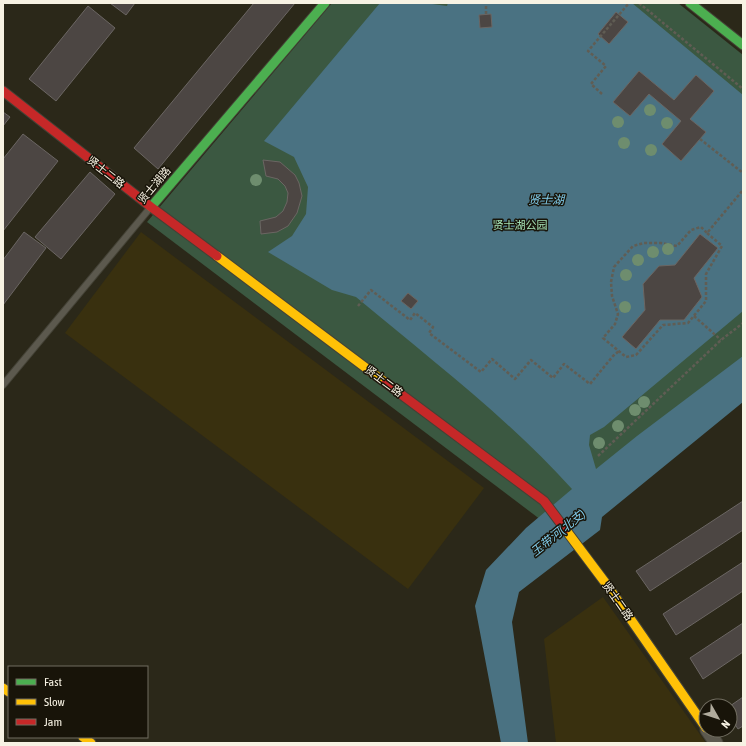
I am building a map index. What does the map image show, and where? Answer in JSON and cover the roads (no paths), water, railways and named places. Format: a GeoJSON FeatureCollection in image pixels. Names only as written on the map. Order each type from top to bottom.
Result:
{"type":"FeatureCollection","features":[{"type":"Feature","properties":{"kind":"street","name":"贤士湖路"},"geometry":{"type":"LineString","coordinates":[[151,207],[325,3]]}},
{"type":"Feature","properties":{"kind":"street"},"geometry":{"type":"LineString","coordinates":[[690,3],[743,45]]}},
{"type":"Feature","properties":{"kind":"street","name":"贤士二路"},"geometry":{"type":"LineString","coordinates":[[3,91],[151,207],[544,501],[607,584],[698,716]]}},
{"type":"Feature","properties":{"kind":"street"},"geometry":{"type":"LineString","coordinates":[[79,740],[91,743]]}},
{"type":"Feature","properties":{"kind":"lane","name":"贤士湖路"},"geometry":{"type":"LineString","coordinates":[[3,385],[151,207]]}},
{"type":"Feature","properties":{"kind":"water","name":"贤士湖"},"geometry":{"type":"Polygon","coordinates":[[[380,3],[425,3],[447,6],[448,3],[632,3],[743,95],[743,311],[604,427],[590,435],[589,445],[596,469],[743,356],[743,402],[602,517],[600,530],[519,592],[512,622],[528,743],[501,743],[475,606],[486,570],[526,528],[572,489],[495,413],[356,297],[332,290],[268,252],[292,236],[306,214],[308,187],[294,157],[264,141],[380,3]]]}},
{"type":"Feature","properties":{"kind":"park label","name":"贤士湖公园"},"geometry":{"type":"Point","coordinates":[520,225]}},
{"type":"Feature","properties":{"kind":"water label","name":"玉带河(北支)"},"geometry":{"type":"Point","coordinates":[558,533]}}]}
